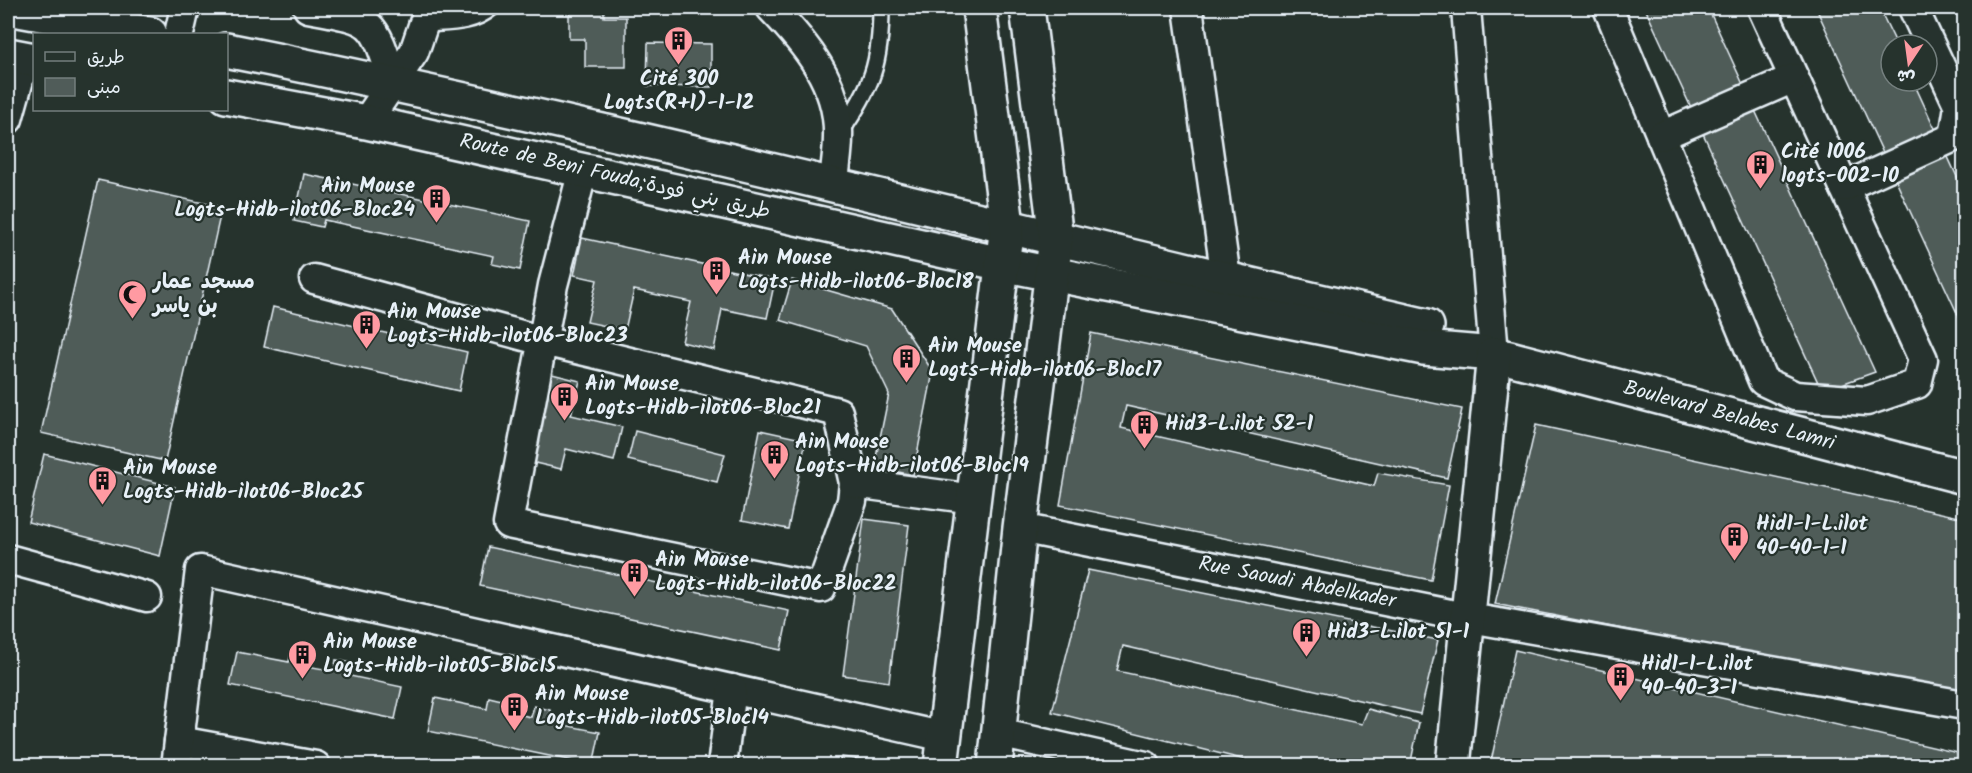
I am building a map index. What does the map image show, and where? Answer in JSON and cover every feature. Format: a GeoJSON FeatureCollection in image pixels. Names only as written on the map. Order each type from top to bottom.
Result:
{"type":"FeatureCollection","features":[{"type":"Feature","properties":{"kind":"main road"},"geometry":{"type":"LineString","coordinates":[[8,8],[145,33]]}},
{"type":"Feature","properties":{"kind":"main road"},"geometry":{"type":"LineString","coordinates":[[943,751],[1007,225],[979,8]]}},
{"type":"Feature","properties":{"kind":"main road"},"geometry":{"type":"LineString","coordinates":[[995,765],[1020,528],[1056,238],[1027,8]]}},
{"type":"Feature","properties":{"kind":"main road","name":"Route de Beni Fouda;طريق بني فودة"},"geometry":{"type":"LineString","coordinates":[[228,50],[394,83],[834,183],[1427,326],[1494,354]]}},
{"type":"Feature","properties":{"kind":"main road","name":"Route de Beni Fouda;طريق بني فودة"},"geometry":{"type":"LineString","coordinates":[[228,96],[366,122],[1002,264],[1424,348],[1494,354]]}},
{"type":"Feature","properties":{"kind":"main road"},"geometry":{"type":"LineString","coordinates":[[1453,765],[1470,618],[1494,354]]}},
{"type":"Feature","properties":{"kind":"main road","name":"Boulevard Belabes Lamri"},"geometry":{"type":"LineString","coordinates":[[1494,354],[1965,477]]}},
{"type":"Feature","properties":{"kind":"street"},"geometry":{"type":"LineString","coordinates":[[179,33],[185,8]]}},
{"type":"Feature","properties":{"kind":"street"},"geometry":{"type":"LineString","coordinates":[[308,8],[354,17],[371,26],[380,41],[394,83]]}},
{"type":"Feature","properties":{"kind":"street"},"geometry":{"type":"LineString","coordinates":[[771,8],[794,32],[821,69],[836,112],[838,135],[834,183]]}},
{"type":"Feature","properties":{"kind":"street"},"geometry":{"type":"LineString","coordinates":[[1188,8],[1226,278]]}},
{"type":"Feature","properties":{"kind":"street"},"geometry":{"type":"LineString","coordinates":[[1466,8],[1494,354]]}},
{"type":"Feature","properties":{"kind":"street"},"geometry":{"type":"LineString","coordinates":[[1608,8],[1763,381],[1795,396],[1866,401],[1917,384],[1923,359],[1762,8]]}},
{"type":"Feature","properties":{"kind":"street"},"geometry":{"type":"LineString","coordinates":[[1844,187],[1954,137],[1959,106],[1913,8]]}},
{"type":"Feature","properties":{"kind":"street"},"geometry":{"type":"LineString","coordinates":[[366,122],[414,52],[427,16]]}},
{"type":"Feature","properties":{"kind":"street"},"geometry":{"type":"LineString","coordinates":[[8,119],[22,58]]}},
{"type":"Feature","properties":{"kind":"street"},"geometry":{"type":"LineString","coordinates":[[1661,136],[1794,78]]}},
{"type":"Feature","properties":{"kind":"street"},"geometry":{"type":"LineString","coordinates":[[314,279],[543,341],[838,412],[854,483],[852,501],[821,588],[508,524],[543,341],[553,285],[583,170]]}},
{"type":"Feature","properties":{"kind":"street"},"geometry":{"type":"LineString","coordinates":[[854,483],[974,499]]}},
{"type":"Feature","properties":{"kind":"street","name":"Rue Saoudi Abdelkader"},"geometry":{"type":"LineString","coordinates":[[1020,528],[1470,618],[1965,705]]}},
{"type":"Feature","properties":{"kind":"street"},"geometry":{"type":"LineString","coordinates":[[8,559],[147,597]]}},
{"type":"Feature","properties":{"kind":"street"},"geometry":{"type":"LineString","coordinates":[[316,765],[177,753],[200,570],[732,689],[943,751]]}},
{"type":"Feature","properties":{"kind":"street"},"geometry":{"type":"LineString","coordinates":[[722,765],[732,689]]}},
{"type":"Feature","properties":{"kind":"street"},"geometry":{"type":"LineString","coordinates":[[998,734],[1146,765]]}},
{"type":"Feature","properties":{"kind":"lane"},"geometry":{"type":"LineString","coordinates":[[427,16],[468,20],[480,16],[491,8]]}},
{"type":"Feature","properties":{"kind":"lane"},"geometry":{"type":"LineString","coordinates":[[838,135],[863,99],[872,79],[881,37],[881,8]]}},
{"type":"Feature","properties":{"kind":"building"},"geometry":{"type":"Polygon","coordinates":[[[569,8],[604,8],[604,17],[626,17],[626,67],[585,67],[585,39],[569,39],[569,8]]]}},
{"type":"Feature","properties":{"kind":"building","name":"Cité 1006 logts-002-10"},"geometry":{"type":"Polygon","coordinates":[[[1645,8],[1708,8],[1875,372],[1822,391],[1645,8]]]}},
{"type":"Feature","properties":{"kind":"building"},"geometry":{"type":"Polygon","coordinates":[[[1816,8],[1879,8],[1891,33],[1879,33],[1879,93],[1919,93],[1964,192],[1964,328],[1816,8]]]}},
{"type":"Feature","properties":{"kind":"building","name":"Cité 300 Logts(R+1)-1-12"},"geometry":{"type":"Polygon","coordinates":[[[648,43],[711,44],[711,87],[647,86],[648,43]]]}},
{"type":"Feature","properties":{"kind":"building","name":"Ain Mouse Logts-Hidb-ilot06-Bloc24"},"geometry":{"type":"Polygon","coordinates":[[[304,174],[530,221],[520,270],[492,264],[494,256],[324,220],[322,227],[294,221],[304,174]]]}},
{"type":"Feature","properties":{"kind":"building","name":"مسجد عمار بن ياسر"},"geometry":{"type":"Polygon","coordinates":[[[98,180],[222,207],[165,461],[41,433],[98,180]]]}},
{"type":"Feature","properties":{"kind":"building","name":"Ain Mouse Logts-Hidb-ilot06-Bloc18"},"geometry":{"type":"Polygon","coordinates":[[[582,238],[775,280],[767,318],[722,309],[714,350],[682,342],[691,302],[634,290],[625,330],[587,322],[597,280],[574,275],[582,238]]]}},
{"type":"Feature","properties":{"kind":"building","name":"Ain Mouse Logts-Hidb-ilot06-Bloc17"},"geometry":{"type":"Polygon","coordinates":[[[792,280],[892,309],[933,372],[913,475],[874,467],[889,394],[866,346],[780,320],[792,280]]]}},
{"type":"Feature","properties":{"kind":"building","name":"Ain Mouse Logts-Hidb-ilot06-Bloc23"},"geometry":{"type":"Polygon","coordinates":[[[273,307],[467,352],[459,391],[264,347],[273,307]]]}},
{"type":"Feature","properties":{"kind":"building","name":"Hid3-L.ilot 52-1"},"geometry":{"type":"Polygon","coordinates":[[[1091,333],[1462,409],[1447,478],[1126,406],[1121,428],[1374,486],[1378,473],[1449,485],[1431,580],[1060,505],[1091,333]]]}},
{"type":"Feature","properties":{"kind":"building","name":"Ain Mouse Logts-Hidb-ilot06-Bloc21"},"geometry":{"type":"Polygon","coordinates":[[[544,372],[580,381],[571,415],[622,427],[614,461],[566,449],[561,469],[522,460],[544,372]]]}},
{"type":"Feature","properties":{"kind":"building","name":"Hid1-1-L.ilot 40-40-1-1"},"geometry":{"type":"Polygon","coordinates":[[[1536,425],[1964,518],[1964,696],[1495,604],[1536,425]]]}},
{"type":"Feature","properties":{"kind":"building","name":"Ain Mouse Logts-Hidb-ilot06-Bloc19"},"geometry":{"type":"Polygon","coordinates":[[[760,430],[806,440],[788,529],[742,520],[760,430]]]}},
{"type":"Feature","properties":{"kind":"building"},"geometry":{"type":"Polygon","coordinates":[[[635,431],[725,454],[717,482],[628,460],[635,431]]]}},
{"type":"Feature","properties":{"kind":"building"},"geometry":{"type":"Polygon","coordinates":[[[8,442],[14,443],[8,470],[8,442]]]}},
{"type":"Feature","properties":{"kind":"building","name":"Ain Mouse Logts-Hidb-ilot06-Bloc25"},"geometry":{"type":"Polygon","coordinates":[[[44,454],[175,487],[160,556],[28,522],[44,454]]]}},
{"type":"Feature","properties":{"kind":"building"},"geometry":{"type":"Polygon","coordinates":[[[864,519],[909,525],[889,682],[843,675],[864,519]]]}},
{"type":"Feature","properties":{"kind":"building","name":"Ain Mouse Logts-Hidb-ilot06-Bloc22"},"geometry":{"type":"Polygon","coordinates":[[[488,547],[789,611],[781,650],[480,586],[488,547]]]}},
{"type":"Feature","properties":{"kind":"building","name":"Hid3-L.ilot 51-1"},"geometry":{"type":"Polygon","coordinates":[[[1088,570],[1438,640],[1420,714],[1123,646],[1117,671],[1362,724],[1368,709],[1419,723],[1410,766],[1270,766],[1052,712],[1088,570]]]}},
{"type":"Feature","properties":{"kind":"building","name":"Hid1-1-L.ilot 40-40-3-1"},"geometry":{"type":"Polygon","coordinates":[[[1515,650],[1958,753],[1955,766],[1490,766],[1515,650]]]}},
{"type":"Feature","properties":{"kind":"building","name":"Ain Mouse Logts-Hidb-ilot05-Bloc15"},"geometry":{"type":"Polygon","coordinates":[[[237,652],[289,662],[291,652],[309,655],[307,666],[334,671],[336,660],[352,663],[350,676],[402,687],[395,719],[230,685],[237,652]]]}},
{"type":"Feature","properties":{"kind":"building","name":"Ain Mouse Logts-Hidb-ilot05-Bloc14"},"geometry":{"type":"Polygon","coordinates":[[[489,697],[506,701],[504,711],[531,717],[534,706],[550,710],[548,722],[600,732],[593,765],[428,731],[435,698],[487,709],[489,697]]]}},
{"type":"Feature","properties":{"kind":"building"},"geometry":{"type":"Polygon","coordinates":[[[841,757],[890,763],[890,766],[840,766],[841,757]]]}},
{"type":"Feature","properties":{"kind":"place","name":"Cité 300 Logts(R+1)-1-12"},"geometry":{"type":"Point","coordinates":[679,66]}},
{"type":"Feature","properties":{"kind":"place","name":"Cité 1006 logts-002-10"},"geometry":{"type":"Point","coordinates":[1760,190]}},
{"type":"Feature","properties":{"kind":"place","name":"Ain Mouse Logts-Hidb-ilot06-Bloc24"},"geometry":{"type":"Point","coordinates":[436,224]}},
{"type":"Feature","properties":{"kind":"place","name":"Ain Mouse Logts-Hidb-ilot06-Bloc18"},"geometry":{"type":"Point","coordinates":[717,296]}},
{"type":"Feature","properties":{"kind":"place","name":"مسجد عمار بن ياسر"},"geometry":{"type":"Point","coordinates":[132,320]}},
{"type":"Feature","properties":{"kind":"place","name":"Ain Mouse Logts-Hidb-ilot06-Bloc23"},"geometry":{"type":"Point","coordinates":[366,350]}},
{"type":"Feature","properties":{"kind":"place","name":"Ain Mouse Logts-Hidb-ilot06-Bloc17"},"geometry":{"type":"Point","coordinates":[907,384]}},
{"type":"Feature","properties":{"kind":"place","name":"Ain Mouse Logts-Hidb-ilot06-Bloc21"},"geometry":{"type":"Point","coordinates":[564,422]}},
{"type":"Feature","properties":{"kind":"place","name":"Hid3-L.ilot 52-1"},"geometry":{"type":"Point","coordinates":[1144,450]}},
{"type":"Feature","properties":{"kind":"place","name":"Ain Mouse Logts-Hidb-ilot06-Bloc19"},"geometry":{"type":"Point","coordinates":[774,480]}},
{"type":"Feature","properties":{"kind":"place","name":"Ain Mouse Logts-Hidb-ilot06-Bloc25"},"geometry":{"type":"Point","coordinates":[102,506]}},
{"type":"Feature","properties":{"kind":"place","name":"Hid1-1-L.ilot 40-40-1-1"},"geometry":{"type":"Point","coordinates":[1735,562]}},
{"type":"Feature","properties":{"kind":"place","name":"Ain Mouse Logts-Hidb-ilot06-Bloc22"},"geometry":{"type":"Point","coordinates":[634,598]}},
{"type":"Feature","properties":{"kind":"place","name":"Hid3-L.ilot 51-1"},"geometry":{"type":"Point","coordinates":[1306,658]}},
{"type":"Feature","properties":{"kind":"place","name":"Ain Mouse Logts-Hidb-ilot05-Bloc15"},"geometry":{"type":"Point","coordinates":[302,680]}},
{"type":"Feature","properties":{"kind":"place","name":"Hid1-1-L.ilot 40-40-3-1"},"geometry":{"type":"Point","coordinates":[1620,702]}},
{"type":"Feature","properties":{"kind":"place","name":"Ain Mouse Logts-Hidb-ilot05-Bloc14"},"geometry":{"type":"Point","coordinates":[514,732]}}]}
